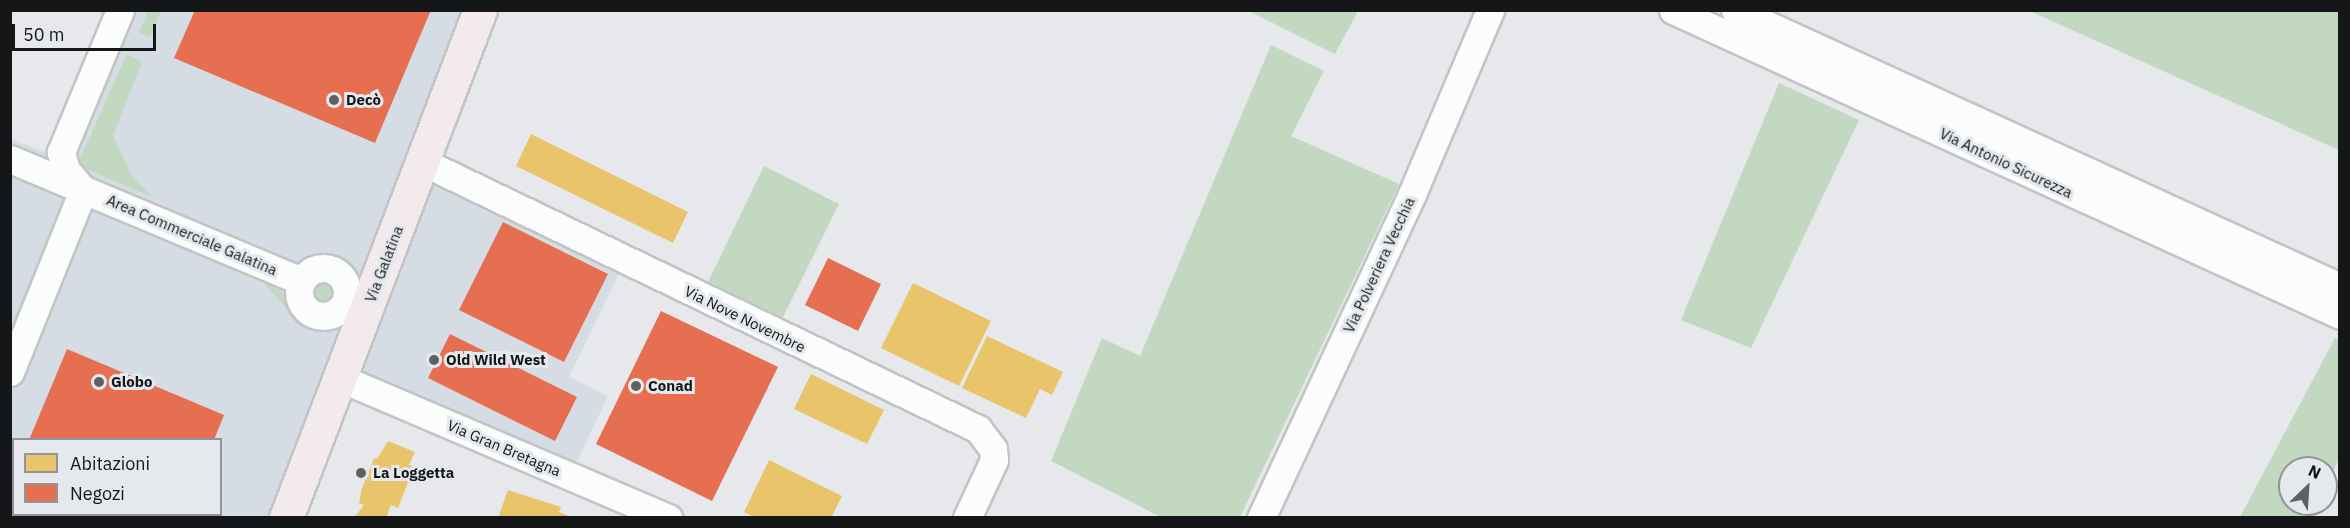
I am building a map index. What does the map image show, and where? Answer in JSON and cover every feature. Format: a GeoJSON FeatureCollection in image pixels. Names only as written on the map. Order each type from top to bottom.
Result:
{"type":"FeatureCollection","features":[{"type":"Feature","properties":{"kind":"main road","name":"Via Galatina"},"geometry":{"type":"LineString","coordinates":[[286,518],[381,275],[480,10]]}},
{"type":"Feature","properties":{"kind":"street"},"geometry":{"type":"LineString","coordinates":[[10,372],[83,190],[66,170],[61,152],[120,10]]}},
{"type":"Feature","properties":{"kind":"street","name":"Via Polveriera Vecchia"},"geometry":{"type":"LineString","coordinates":[[1261,518],[1412,194],[1490,10]]}},
{"type":"Feature","properties":{"kind":"street","name":"Via Antonio Sicurezza"},"geometry":{"type":"LineString","coordinates":[[1673,10],[2340,315]]}},
{"type":"Feature","properties":{"kind":"street","name":"Via Antonio Sicurezza"},"geometry":{"type":"LineString","coordinates":[[1735,10],[2340,287]]}},
{"type":"Feature","properties":{"kind":"street","name":"Area Commerciale Galatina"},"geometry":{"type":"LineString","coordinates":[[10,159],[301,281]]}},
{"type":"Feature","properties":{"kind":"street","name":"Via Nove Novembre"},"geometry":{"type":"LineString","coordinates":[[423,162],[978,429],[993,449],[994,460],[967,518]]}},
{"type":"Feature","properties":{"kind":"street"},"geometry":{"type":"LineString","coordinates":[[354,344],[325,316],[303,305],[301,281],[321,268],[343,278],[381,275]]}},
{"type":"Feature","properties":{"kind":"street"},"geometry":{"type":"LineString","coordinates":[[325,316],[339,310],[346,298],[343,278]]}},
{"type":"Feature","properties":{"kind":"street","name":"Via Gran Bretagna"},"geometry":{"type":"LineString","coordinates":[[340,378],[668,518]]}},
{"type":"Feature","properties":{"kind":"shaded area"},"geometry":{"type":"Polygon","coordinates":[[[109,11],[499,11],[437,169],[625,261],[569,377],[608,396],[570,476],[341,378],[277,517],[11,517],[10,139],[48,153],[109,11]]]}},
{"type":"Feature","properties":{"kind":"green space"},"geometry":{"type":"Polygon","coordinates":[[[148,11],[161,11],[150,37],[139,32],[148,11]]]}},
{"type":"Feature","properties":{"kind":"green space"},"geometry":{"type":"Polygon","coordinates":[[[1249,11],[1358,11],[1335,54],[1249,11]]]}},
{"type":"Feature","properties":{"kind":"green space"},"geometry":{"type":"Polygon","coordinates":[[[2030,11],[2339,11],[2339,150],[2030,11]]]}},
{"type":"Feature","properties":{"kind":"green space"},"geometry":{"type":"Polygon","coordinates":[[[1271,45],[1324,71],[1291,136],[1399,184],[1240,517],[1161,517],[1051,461],[1102,338],[1140,356],[1271,45]]]}},
{"type":"Feature","properties":{"kind":"green space"},"geometry":{"type":"Polygon","coordinates":[[[127,54],[142,62],[113,136],[132,176],[152,197],[77,165],[127,54]]]}},
{"type":"Feature","properties":{"kind":"green space"},"geometry":{"type":"Polygon","coordinates":[[[1779,83],[1859,120],[1751,348],[1681,320],[1779,83]]]}},
{"type":"Feature","properties":{"kind":"green space"},"geometry":{"type":"Polygon","coordinates":[[[764,166],[839,204],[782,319],[708,282],[764,166]]]}},
{"type":"Feature","properties":{"kind":"green space"},"geometry":{"type":"Polygon","coordinates":[[[259,278],[283,293],[305,322],[297,320],[259,278]]]}},
{"type":"Feature","properties":{"kind":"green space"},"geometry":{"type":"Polygon","coordinates":[[[322,279],[332,283],[336,293],[332,303],[322,307],[312,303],[308,293],[312,283],[322,279]]]}},
{"type":"Feature","properties":{"kind":"green space"},"geometry":{"type":"Polygon","coordinates":[[[2335,338],[2340,341],[2339,459],[2338,461],[2338,456],[2278,456],[2278,516],[2311,516],[2240,517],[2335,338]]]}},
{"type":"Feature","properties":{"kind":"building: Abitazioni"},"geometry":{"type":"Polygon","coordinates":[[[531,134],[688,212],[673,243],[516,166],[531,134]]]}},
{"type":"Feature","properties":{"kind":"building: Abitazioni"},"geometry":{"type":"Polygon","coordinates":[[[913,283],[991,321],[959,386],[881,348],[913,283]]]}},
{"type":"Feature","properties":{"kind":"building: Abitazioni"},"geometry":{"type":"Polygon","coordinates":[[[987,336],[1063,372],[1052,395],[1040,389],[1026,418],[962,388],[987,336]]]}},
{"type":"Feature","properties":{"kind":"building: Abitazioni"},"geometry":{"type":"Polygon","coordinates":[[[811,374],[884,410],[867,444],[794,409],[811,374]]]}},
{"type":"Feature","properties":{"kind":"building: Abitazioni"},"geometry":{"type":"Polygon","coordinates":[[[388,441],[415,452],[409,465],[414,467],[398,508],[391,505],[386,518],[354,518],[364,505],[359,503],[362,488],[374,458],[377,459],[388,441]]]}},
{"type":"Feature","properties":{"kind":"building: Abitazioni"},"geometry":{"type":"Polygon","coordinates":[[[769,460],[842,496],[831,518],[756,518],[744,512],[769,460]]]}},
{"type":"Feature","properties":{"kind":"building: Abitazioni"},"geometry":{"type":"Polygon","coordinates":[[[508,490],[561,507],[559,512],[573,518],[498,518],[508,490]]]}},
{"type":"Feature","properties":{"kind":"building: Negozi","name":"Decò"},"geometry":{"type":"Polygon","coordinates":[[[195,10],[431,10],[375,143],[174,58],[195,10]]]}},
{"type":"Feature","properties":{"kind":"building: Negozi"},"geometry":{"type":"Polygon","coordinates":[[[503,222],[608,274],[564,362],[459,310],[503,222]]]}},
{"type":"Feature","properties":{"kind":"building: Negozi"},"geometry":{"type":"Polygon","coordinates":[[[828,258],[881,284],[858,331],[805,305],[828,258]]]}},
{"type":"Feature","properties":{"kind":"building: Negozi"},"geometry":{"type":"Polygon","coordinates":[[[661,311],[778,367],[712,501],[596,444],[661,311]]]}},
{"type":"Feature","properties":{"kind":"building: Negozi"},"geometry":{"type":"Polygon","coordinates":[[[450,334],[577,397],[555,441],[428,378],[450,334]]]}},
{"type":"Feature","properties":{"kind":"building: Negozi","name":"Globo"},"geometry":{"type":"Polygon","coordinates":[[[67,349],[224,415],[215,438],[30,438],[67,349]]]}},
{"type":"Feature","properties":{"kind":"building: Negozi"},"geometry":{"type":"Polygon","coordinates":[[[12,498],[12,516],[74,516],[10,518],[12,498]]]}},
{"type":"Feature","properties":{"kind":"place","name":"Decò"},"geometry":{"type":"Point","coordinates":[334,100]}},
{"type":"Feature","properties":{"kind":"place","name":"Old Wild West"},"geometry":{"type":"Point","coordinates":[434,360]}},
{"type":"Feature","properties":{"kind":"place","name":"Globo"},"geometry":{"type":"Point","coordinates":[99,382]}},
{"type":"Feature","properties":{"kind":"place","name":"Conad"},"geometry":{"type":"Point","coordinates":[636,386]}},
{"type":"Feature","properties":{"kind":"place","name":"La Loggetta"},"geometry":{"type":"Point","coordinates":[361,473]}}]}
